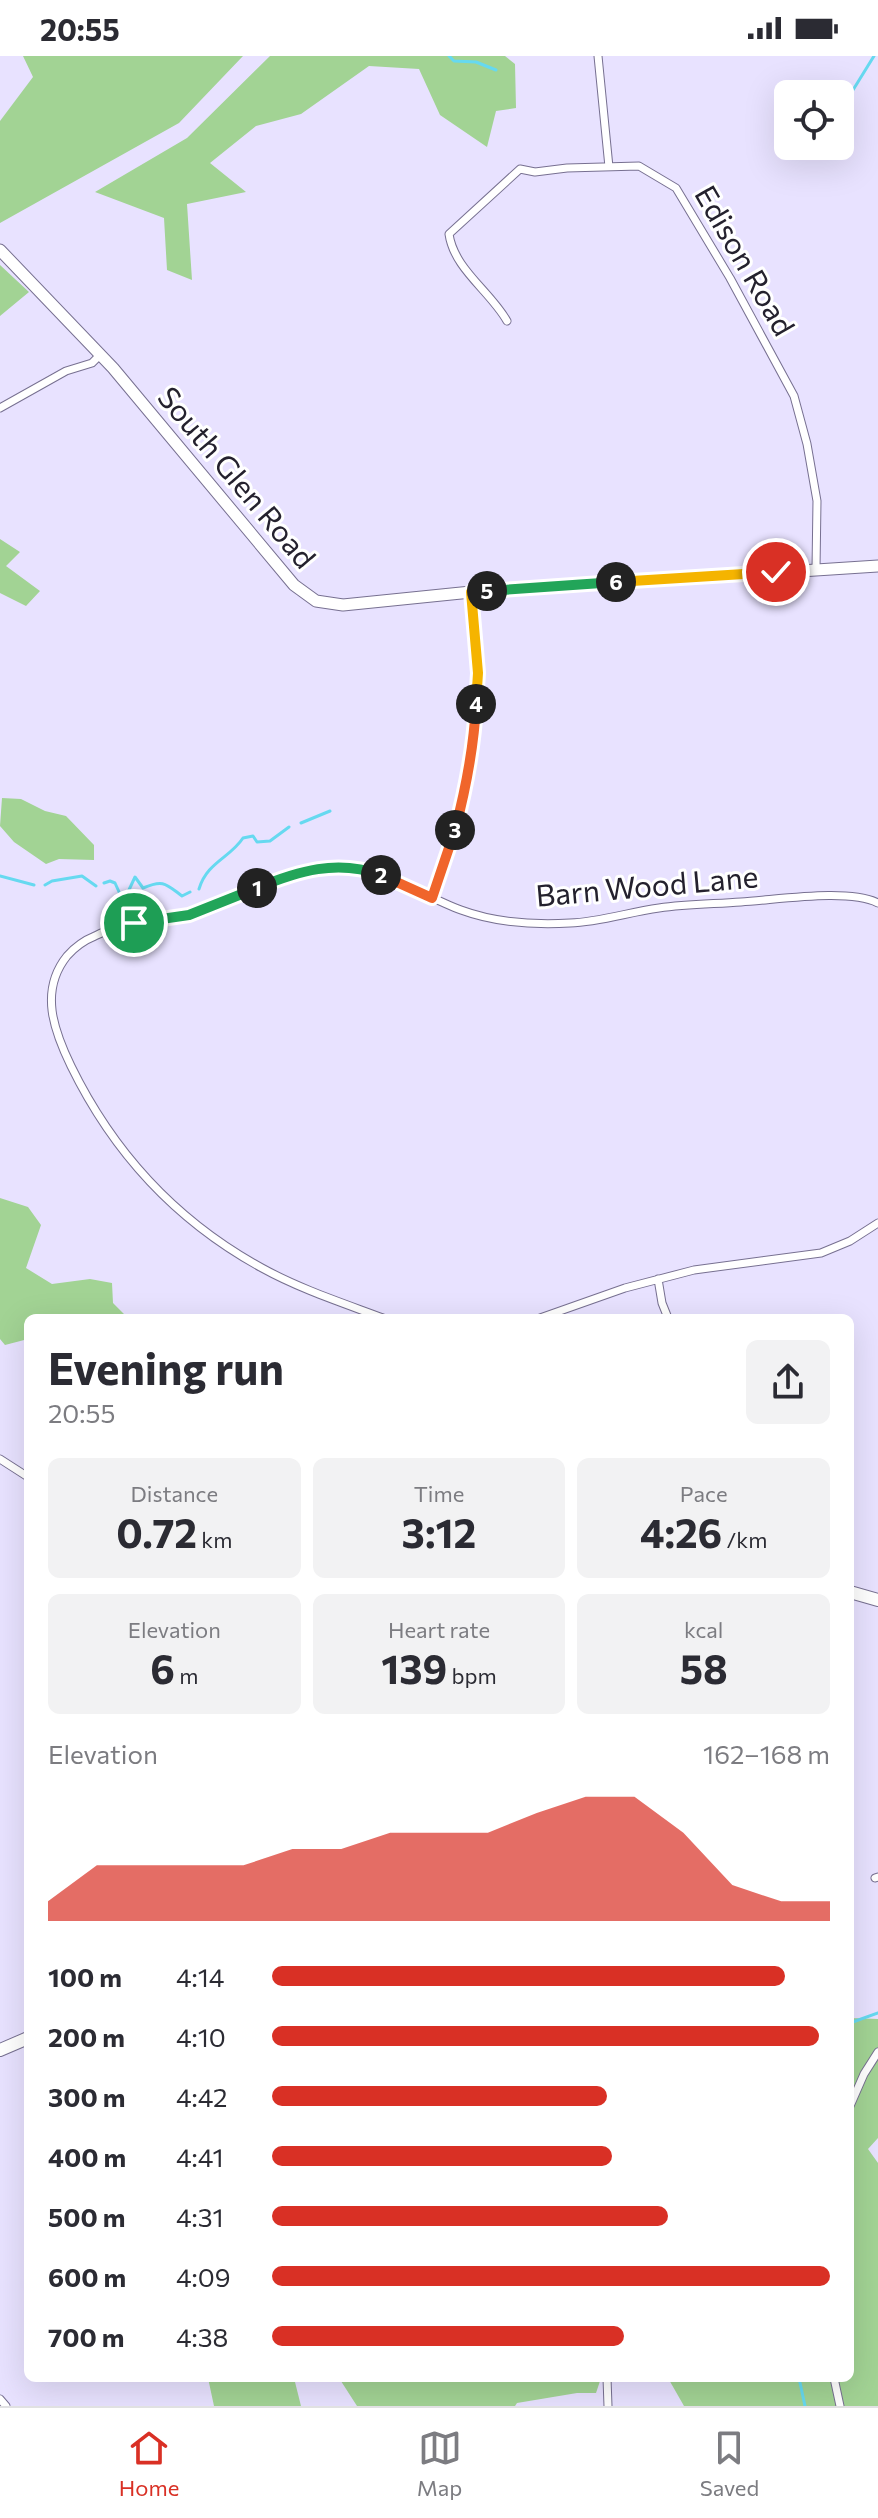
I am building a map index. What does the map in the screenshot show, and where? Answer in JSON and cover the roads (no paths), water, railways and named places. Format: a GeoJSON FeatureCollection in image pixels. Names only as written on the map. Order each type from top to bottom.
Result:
{"type":"FeatureCollection","features":[{"type":"Feature","properties":{"kind":"main road","name":"South Glen Road"},"geometry":{"type":"LineString","coordinates":[[0,250],[100,355],[304,594],[323,603],[343,605],[471,592],[878,566]]}},
{"type":"Feature","properties":{"kind":"main road"},"geometry":{"type":"LineString","coordinates":[[854,1593],[878,1600]]}},
{"type":"Feature","properties":{"kind":"main road"},"geometry":{"type":"LineString","coordinates":[[0,2050],[24,2040]]}},
{"type":"Feature","properties":{"kind":"street"},"geometry":{"type":"LineString","coordinates":[[598,56],[609,167]]}},
{"type":"Feature","properties":{"kind":"street","name":"Edison Road"},"geometry":{"type":"LineString","coordinates":[[507,321],[496,302],[459,262],[450,241],[451,230],[520,169],[535,172],[639,166],[676,188],[730,278],[794,396],[807,444],[817,501],[816,569]]}},
{"type":"Feature","properties":{"kind":"street"},"geometry":{"type":"LineString","coordinates":[[0,408],[66,371],[92,363],[100,355]]}},
{"type":"Feature","properties":{"kind":"street"},"geometry":{"type":"LineString","coordinates":[[432,898],[447,859],[462,804],[475,736],[478,673],[471,592]]}},
{"type":"Feature","properties":{"kind":"street","name":"Barn Wood Lane"},"geometry":{"type":"LineString","coordinates":[[373,1314],[264,1269],[192,1222],[164,1198],[125,1154],[92,1108],[58,1039],[51,1012],[52,986],[67,957],[93,936],[134,923],[189,915],[290,875],[320,867],[369,870],[465,911],[501,921],[538,924],[576,923],[660,908],[782,899],[850,896],[878,903]]}},
{"type":"Feature","properties":{"kind":"street"},"geometry":{"type":"LineString","coordinates":[[551,1314],[658,1279],[752,1261],[821,1253],[850,1241],[878,1223]]}},
{"type":"Feature","properties":{"kind":"street"},"geometry":{"type":"LineString","coordinates":[[658,1279],[666,1314]]}},
{"type":"Feature","properties":{"kind":"street"},"geometry":{"type":"LineString","coordinates":[[0,1459],[24,1474]]}},
{"type":"Feature","properties":{"kind":"street"},"geometry":{"type":"LineString","coordinates":[[854,2098],[878,2052]]}},
{"type":"Feature","properties":{"kind":"street"},"geometry":{"type":"LineString","coordinates":[[607,2382],[608,2406]]}},
{"type":"Feature","properties":{"kind":"street"},"geometry":{"type":"LineString","coordinates":[[835,2382],[840,2406]]}},
{"type":"Feature","properties":{"kind":"street"},"geometry":{"type":"LineString","coordinates":[[0,2399],[6,2406]]}},
{"type":"Feature","properties":{"kind":"waterway"},"geometry":{"type":"LineString","coordinates":[[449,56],[454,61],[476,62],[496,70]]}},
{"type":"Feature","properties":{"kind":"waterway"},"geometry":{"type":"LineString","coordinates":[[854,88],[874,56]]}},
{"type":"Feature","properties":{"kind":"waterway"},"geometry":{"type":"LineString","coordinates":[[301,823],[330,811]]}},
{"type":"Feature","properties":{"kind":"waterway"},"geometry":{"type":"LineString","coordinates":[[199,889],[207,872],[243,838],[253,836],[257,842],[270,841],[289,827]]}},
{"type":"Feature","properties":{"kind":"waterway"},"geometry":{"type":"LineString","coordinates":[[0,876],[34,885]]}},
{"type":"Feature","properties":{"kind":"waterway"},"geometry":{"type":"LineString","coordinates":[[45,885],[82,876],[96,886]]}},
{"type":"Feature","properties":{"kind":"waterway"},"geometry":{"type":"LineString","coordinates":[[104,883],[115,883],[120,894],[128,892],[135,877],[143,888],[160,883],[182,896],[190,892]]}},
{"type":"Feature","properties":{"kind":"waterway"},"geometry":{"type":"LineString","coordinates":[[854,2022],[878,2013]]}},
{"type":"Feature","properties":{"kind":"waterway"},"geometry":{"type":"LineString","coordinates":[[800,2382],[805,2406]]}}]}
